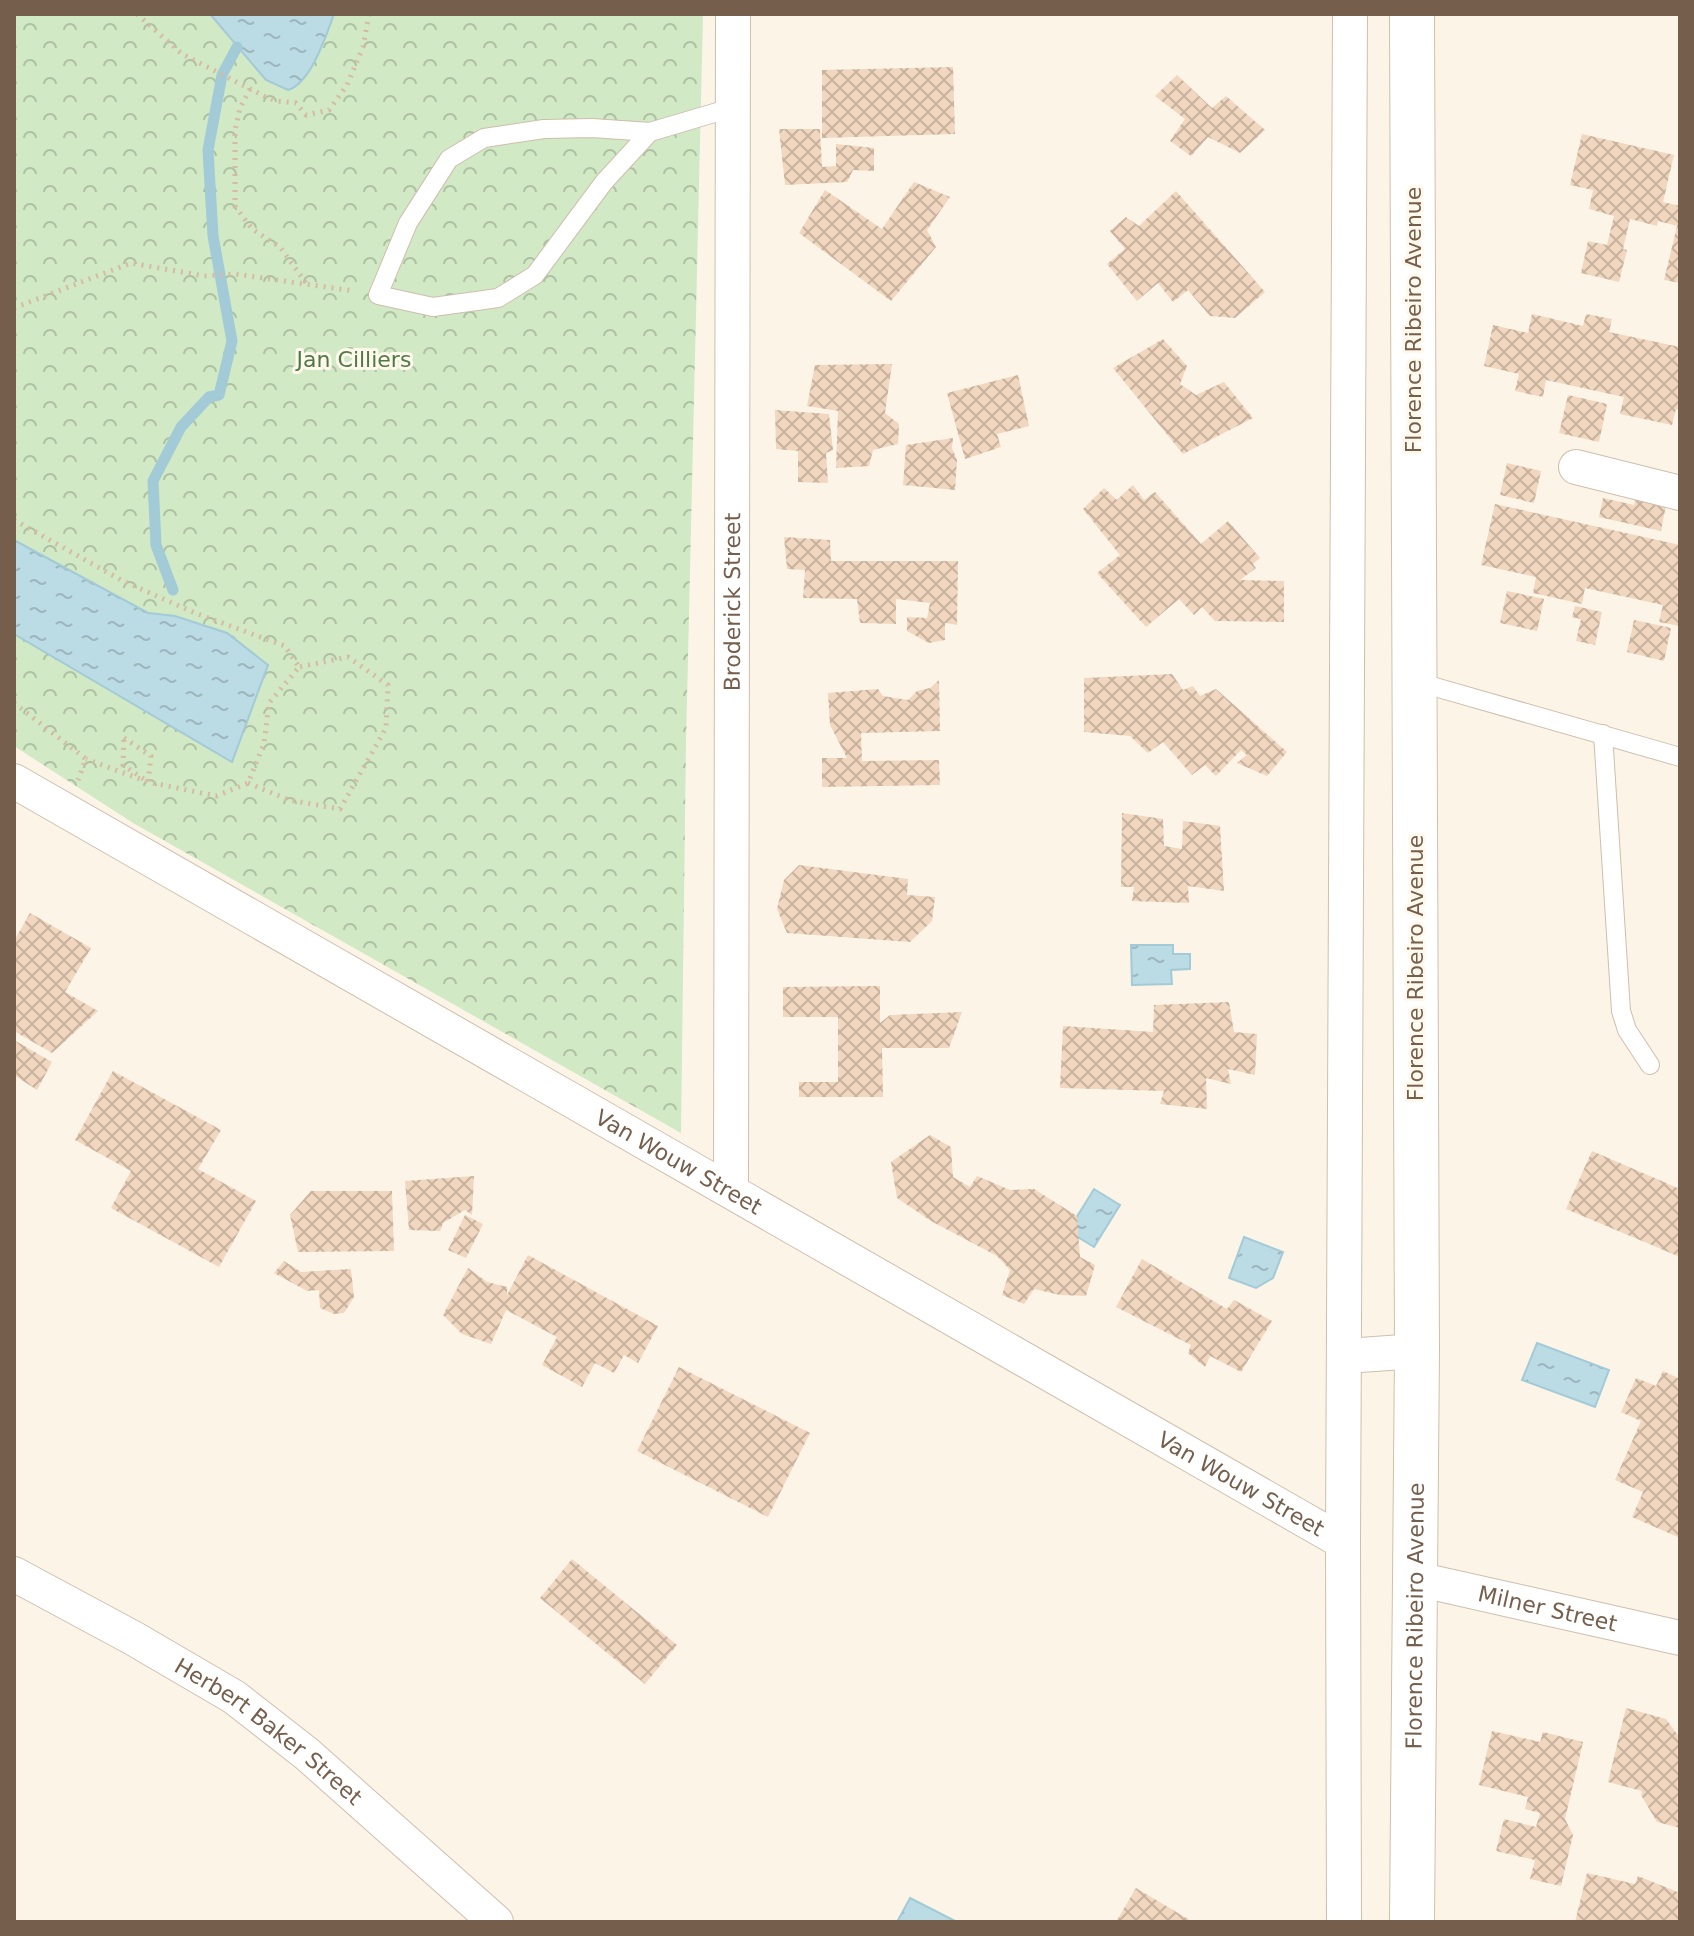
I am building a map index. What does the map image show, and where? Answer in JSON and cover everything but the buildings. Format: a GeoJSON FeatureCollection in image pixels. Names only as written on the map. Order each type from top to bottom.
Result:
{"type":"FeatureCollection","features":[{"type":"Feature","properties":{"kind":"main road","name":"Florence Ribeiro Avenue"},"geometry":{"type":"LineString","coordinates":[[1412,14],[1417,1351],[1412,1922]]}},
{"type":"Feature","properties":{"kind":"street","name":"Broderick Street"},"geometry":{"type":"LineString","coordinates":[[731,1190],[733,14]]}},
{"type":"Feature","properties":{"kind":"street"},"geometry":{"type":"LineString","coordinates":[[1344,1922],[1350,14]]}},
{"type":"Feature","properties":{"kind":"street"},"geometry":{"type":"LineString","coordinates":[[1576,467],[1680,493]]}},
{"type":"Feature","properties":{"kind":"street","name":"Van Wouw Street"},"geometry":{"type":"LineString","coordinates":[[14,781],[1343,1542]]}},
{"type":"Feature","properties":{"kind":"street"},"geometry":{"type":"LineString","coordinates":[[1346,1356],[1417,1351]]}},
{"type":"Feature","properties":{"kind":"street","name":"Herbert Baker Street"},"geometry":{"type":"LineString","coordinates":[[14,1574],[234,1697],[307,1754],[496,1922]]}},
{"type":"Feature","properties":{"kind":"street","name":"Milner Street"},"geometry":{"type":"LineString","coordinates":[[1417,1579],[1680,1638]]}},
{"type":"Feature","properties":{"kind":"lane"},"geometry":{"type":"LineString","coordinates":[[650,132],[604,182],[535,275],[498,298],[433,307],[378,295],[408,223],[449,159],[484,138],[544,129],[650,132],[731,108]]}},
{"type":"Feature","properties":{"kind":"lane"},"geometry":{"type":"LineString","coordinates":[[1414,681],[1680,757]]}},
{"type":"Feature","properties":{"kind":"lane"},"geometry":{"type":"LineString","coordinates":[[1603,734],[1621,1011],[1627,1030],[1650,1065]]}},
{"type":"Feature","properties":{"kind":"path"},"geometry":{"type":"LineString","coordinates":[[137,14],[182,54],[276,101],[296,103],[306,115],[329,110],[347,85],[363,47],[369,14]]}},
{"type":"Feature","properties":{"kind":"path"},"geometry":{"type":"LineString","coordinates":[[250,89],[240,108],[235,131],[235,206],[252,229],[280,247],[307,284]]}},
{"type":"Feature","properties":{"kind":"path"},"geometry":{"type":"LineString","coordinates":[[14,308],[131,263],[204,276],[235,274],[378,295]]}},
{"type":"Feature","properties":{"kind":"path"},"geometry":{"type":"LineString","coordinates":[[14,520],[121,580],[195,613],[285,646],[299,667]]}},
{"type":"Feature","properties":{"kind":"path"},"geometry":{"type":"LineString","coordinates":[[14,703],[86,759],[148,782],[216,796],[248,783],[289,800],[340,809],[386,728],[388,685],[348,657],[299,667],[269,703],[264,744],[248,783]]}},
{"type":"Feature","properties":{"kind":"path"},"geometry":{"type":"LineString","coordinates":[[124,738],[151,756],[148,782],[123,765],[124,738]]}},
{"type":"Feature","properties":{"kind":"path"},"geometry":{"type":"LineString","coordinates":[[66,811],[86,759]]}},
{"type":"Feature","properties":{"kind":"green space","name":"Jan Cilliers"},"geometry":{"type":"Polygon","coordinates":[[[14,14],[703,14],[686,743],[681,1133],[133,823],[14,746],[14,14]]]}},
{"type":"Feature","properties":{"kind":"water"},"geometry":{"type":"Polygon","coordinates":[[[210,14],[334,14],[311,69],[296,86],[288,90],[266,80],[210,14]]]}},
{"type":"Feature","properties":{"kind":"water"},"geometry":{"type":"Polygon","coordinates":[[[14,540],[148,613],[175,616],[227,633],[268,665],[232,762],[14,634],[14,540]]]}},
{"type":"Feature","properties":{"kind":"water"},"geometry":{"type":"Polygon","coordinates":[[[1131,945],[1173,945],[1173,954],[1190,954],[1190,969],[1171,970],[1172,984],[1132,985],[1131,945]]]}},
{"type":"Feature","properties":{"kind":"water"},"geometry":{"type":"Polygon","coordinates":[[[1094,1189],[1120,1205],[1094,1247],[1068,1231],[1094,1189]]]}},
{"type":"Feature","properties":{"kind":"water"},"geometry":{"type":"Polygon","coordinates":[[[1244,1237],[1283,1252],[1273,1278],[1256,1288],[1229,1278],[1244,1237]]]}},
{"type":"Feature","properties":{"kind":"water"},"geometry":{"type":"Polygon","coordinates":[[[1537,1343],[1609,1370],[1595,1407],[1522,1380],[1537,1343]]]}},
{"type":"Feature","properties":{"kind":"water"},"geometry":{"type":"Polygon","coordinates":[[[910,1898],[957,1922],[897,1922],[910,1898]]]}},
{"type":"Feature","properties":{"kind":"waterway"},"geometry":{"type":"LineString","coordinates":[[173,590],[156,545],[153,481],[181,427],[209,397],[219,395],[232,341],[213,236],[208,150],[222,75],[237,47]]}}]}
